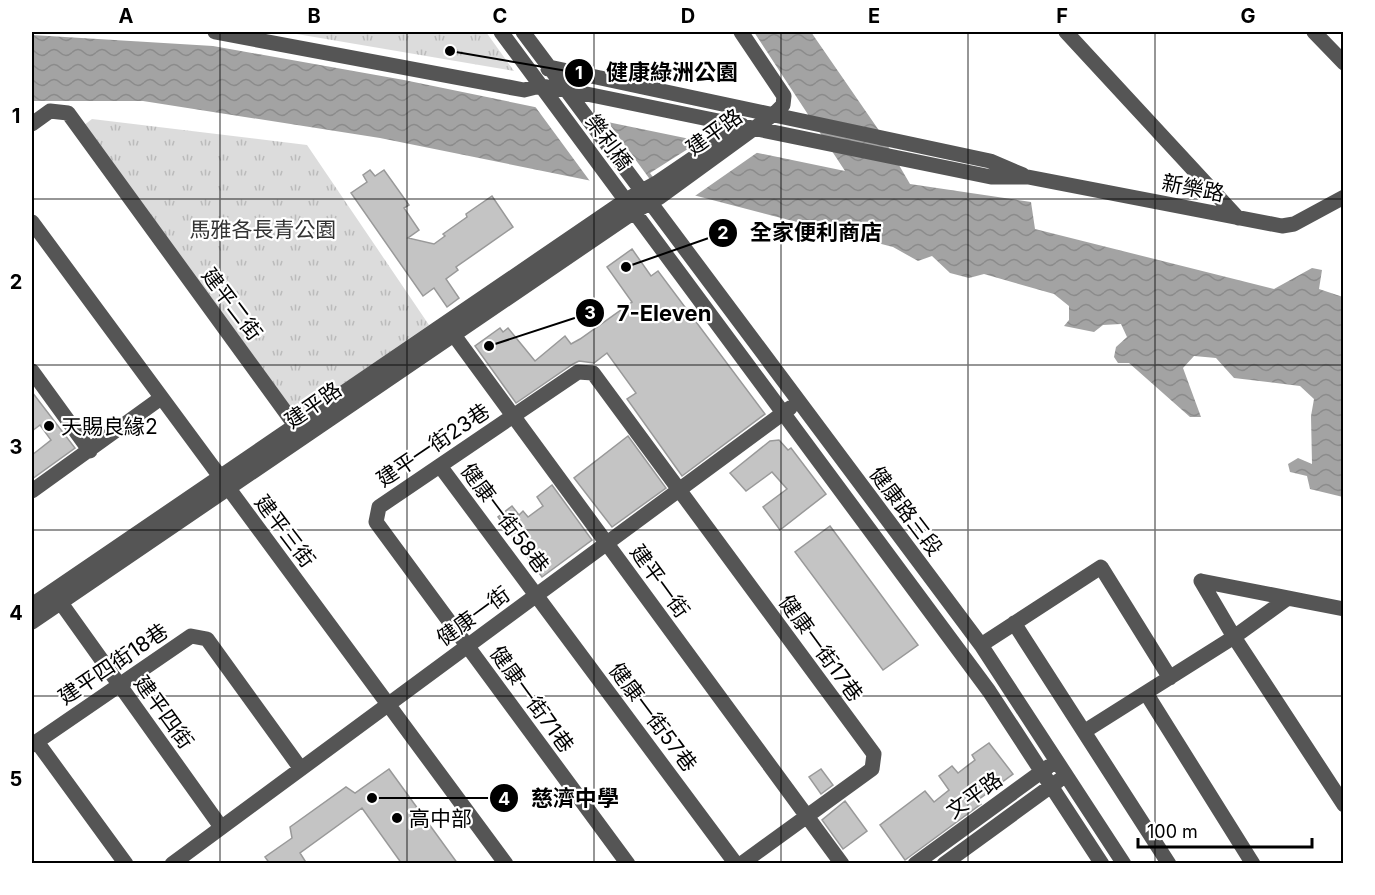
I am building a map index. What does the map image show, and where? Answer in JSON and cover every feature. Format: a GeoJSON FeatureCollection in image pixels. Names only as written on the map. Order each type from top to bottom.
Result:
{"type":"FeatureCollection","features":[{"type":"Feature","properties":{"kind":"street"},"geometry":{"type":"LineString","coordinates":[[215,32],[524,90],[540,86],[567,90],[747,128]]}},
{"type":"Feature","properties":{"kind":"street","name":"樂利橋"},"geometry":{"type":"LineString","coordinates":[[501,32],[630,206]]}},
{"type":"Feature","properties":{"kind":"street","name":"樂利橋"},"geometry":{"type":"LineString","coordinates":[[523,32],[646,198]]}},
{"type":"Feature","properties":{"kind":"street"},"geometry":{"type":"LineString","coordinates":[[540,86],[549,67],[774,114],[783,105],[784,96],[741,32]]}},
{"type":"Feature","properties":{"kind":"street"},"geometry":{"type":"LineString","coordinates":[[1066,32],[1238,218]]}},
{"type":"Feature","properties":{"kind":"street"},"geometry":{"type":"LineString","coordinates":[[1314,32],[1344,63]]}},
{"type":"Feature","properties":{"kind":"street","name":"建平二街"},"geometry":{"type":"LineString","coordinates":[[32,124],[50,111],[68,113],[300,431]]}},
{"type":"Feature","properties":{"kind":"street","name":"新樂路"},"geometry":{"type":"LineString","coordinates":[[774,114],[990,160],[1028,177]]}},
{"type":"Feature","properties":{"kind":"street","name":"建平路"},"geometry":{"type":"LineString","coordinates":[[662,188],[718,140],[774,114]]}},
{"type":"Feature","properties":{"kind":"street","name":"新樂路"},"geometry":{"type":"LineString","coordinates":[[747,128],[991,177],[1028,177],[1282,226],[1294,224],[1344,197]]}},
{"type":"Feature","properties":{"kind":"street","name":"建平路"},"geometry":{"type":"LineString","coordinates":[[32,622],[57,597],[630,206],[735,144],[747,128]]}},
{"type":"Feature","properties":{"kind":"street","name":"健康路三段"},"geometry":{"type":"LineString","coordinates":[[646,198],[981,645],[1124,864]]}},
{"type":"Feature","properties":{"kind":"street","name":"健康路三段"},"geometry":{"type":"LineString","coordinates":[[630,206],[989,691],[1102,864]]}},
{"type":"Feature","properties":{"kind":"street","name":"建平三街"},"geometry":{"type":"LineString","coordinates":[[32,222],[506,864]]}},
{"type":"Feature","properties":{"kind":"street","name":"建平一街"},"geometry":{"type":"LineString","coordinates":[[449,328],[842,864]]}},
{"type":"Feature","properties":{"kind":"street"},"geometry":{"type":"LineString","coordinates":[[32,371],[90,451]]}},
{"type":"Feature","properties":{"kind":"street","name":"建平一街23巷"},"geometry":{"type":"LineString","coordinates":[[467,646],[376,522],[380,507],[578,372],[593,374]]}},
{"type":"Feature","properties":{"kind":"street","name":"健康一街17巷"},"geometry":{"type":"LineString","coordinates":[[593,374],[874,754],[872,769],[741,864]]}},
{"type":"Feature","properties":{"kind":"street"},"geometry":{"type":"LineString","coordinates":[[32,491],[161,398]]}},
{"type":"Feature","properties":{"kind":"street","name":"健康一街"},"geometry":{"type":"LineString","coordinates":[[172,864],[798,402]]}},
{"type":"Feature","properties":{"kind":"street","name":"健康一街58巷"},"geometry":{"type":"LineString","coordinates":[[440,466],[537,595]]}},
{"type":"Feature","properties":{"kind":"street"},"geometry":{"type":"LineString","coordinates":[[981,645],[1101,567],[1170,678]]}},
{"type":"Feature","properties":{"kind":"street"},"geometry":{"type":"LineString","coordinates":[[1344,609],[1201,581],[1234,637],[1344,805]]}},
{"type":"Feature","properties":{"kind":"street","name":"健康一街57巷"},"geometry":{"type":"LineString","coordinates":[[537,595],[736,864]]}},
{"type":"Feature","properties":{"kind":"street","name":"建平路"},"geometry":{"type":"LineString","coordinates":[[32,605],[57,597]]}},
{"type":"Feature","properties":{"kind":"street","name":"建平四街"},"geometry":{"type":"LineString","coordinates":[[57,597],[221,827]]}},
{"type":"Feature","properties":{"kind":"street"},"geometry":{"type":"LineString","coordinates":[[1085,731],[1234,637],[1288,598]]}},
{"type":"Feature","properties":{"kind":"street"},"geometry":{"type":"LineString","coordinates":[[1014,623],[1169,864]]}},
{"type":"Feature","properties":{"kind":"street","name":"建平四街18巷"},"geometry":{"type":"LineString","coordinates":[[34,743],[191,636],[207,639],[301,769]]}},
{"type":"Feature","properties":{"kind":"street","name":"健康一街71巷"},"geometry":{"type":"LineString","coordinates":[[467,646],[628,864]]}},
{"type":"Feature","properties":{"kind":"street"},"geometry":{"type":"LineString","coordinates":[[1146,693],[1252,864]]}},
{"type":"Feature","properties":{"kind":"street"},"geometry":{"type":"LineString","coordinates":[[34,743],[126,864]]}},
{"type":"Feature","properties":{"kind":"street","name":"文平路"},"geometry":{"type":"LineString","coordinates":[[915,864],[1058,760]]}},
{"type":"Feature","properties":{"kind":"street","name":"文平路"},"geometry":{"type":"LineString","coordinates":[[944,864],[1067,774]]}},
{"type":"Feature","properties":{"kind":"green space"},"geometry":{"type":"Polygon","coordinates":[[[285,32],[486,32],[514,71],[285,32]]]}},
{"type":"Feature","properties":{"kind":"green space","name":"馬雅各長青公園"},"geometry":{"type":"Polygon","coordinates":[[[92,119],[307,145],[429,325],[303,412],[294,411],[83,126],[92,119]]]}},
{"type":"Feature","properties":{"kind":"water"},"geometry":{"type":"Polygon","coordinates":[[[754,32],[811,32],[878,129],[910,184],[1031,202],[1035,229],[1274,289],[1312,268],[1322,270],[1319,289],[1343,297],[1343,497],[1310,489],[1307,476],[1290,472],[1288,464],[1298,458],[1312,464],[1311,416],[1314,399],[1300,386],[1234,378],[1216,358],[1194,356],[1183,368],[1201,417],[1190,417],[1129,363],[1118,363],[1114,357],[1116,347],[1127,337],[1121,324],[1103,325],[1094,332],[1064,326],[1069,320],[1069,306],[1054,294],[984,274],[969,278],[950,273],[932,256],[918,261],[893,247],[651,184],[597,182],[380,138],[143,101],[32,101],[32,35],[213,46],[404,80],[845,171],[754,32]]]}},
{"type":"Feature","properties":{"kind":"pier"},"geometry":{"type":"Polygon","coordinates":[[[534,105],[605,118],[657,189],[592,184],[534,105]]]}},
{"type":"Feature","properties":{"kind":"pier"},"geometry":{"type":"Polygon","coordinates":[[[702,140],[758,152],[692,198],[662,190],[650,173],[702,140]]]}},
{"type":"Feature","properties":{"kind":"building"},"geometry":{"type":"Polygon","coordinates":[[[370,170],[375,176],[384,170],[409,205],[404,208],[419,230],[408,238],[434,244],[445,236],[443,234],[467,217],[466,214],[492,196],[513,227],[456,267],[458,270],[446,279],[459,298],[447,307],[434,288],[423,296],[351,193],[367,182],[363,175],[370,170]]]}},
{"type":"Feature","properties":{"kind":"building"},"geometry":{"type":"Polygon","coordinates":[[[632,249],[651,276],[658,271],[765,414],[682,476],[627,399],[636,393],[607,353],[594,363],[579,361],[573,364],[516,403],[475,346],[500,328],[503,332],[508,328],[535,361],[565,336],[571,344],[580,339],[632,302],[607,267],[632,249]]]}},
{"type":"Feature","properties":{"kind":"building","name":"天賜良緣2"},"geometry":{"type":"Polygon","coordinates":[[[32,392],[75,448],[32,479],[32,455],[51,440],[40,425],[32,431],[32,392]]]}},
{"type":"Feature","properties":{"kind":"building"},"geometry":{"type":"Polygon","coordinates":[[[628,436],[666,488],[612,527],[574,478],[628,436]]]}},
{"type":"Feature","properties":{"kind":"building"},"geometry":{"type":"Polygon","coordinates":[[[779,440],[788,450],[791,448],[826,494],[780,530],[763,507],[787,489],[772,472],[746,491],[730,473],[770,441],[779,440]]]}},
{"type":"Feature","properties":{"kind":"building"},"geometry":{"type":"Polygon","coordinates":[[[552,485],[592,540],[542,577],[498,517],[512,506],[519,515],[523,511],[528,517],[543,506],[537,497],[552,485]]]}},
{"type":"Feature","properties":{"kind":"building"},"geometry":{"type":"Polygon","coordinates":[[[830,526],[918,645],[883,670],[795,552],[830,526]]]}},
{"type":"Feature","properties":{"kind":"building"},"geometry":{"type":"Polygon","coordinates":[[[989,743],[1013,774],[978,800],[981,804],[905,860],[880,825],[925,791],[934,802],[949,790],[939,776],[952,766],[958,773],[975,760],[972,755],[989,743]]]}},
{"type":"Feature","properties":{"kind":"building","name":"高中部"},"geometry":{"type":"Polygon","coordinates":[[[389,769],[458,864],[402,864],[362,808],[300,853],[307,864],[270,864],[265,857],[292,838],[290,827],[346,787],[355,793],[389,769]]]}},
{"type":"Feature","properties":{"kind":"building"},"geometry":{"type":"Polygon","coordinates":[[[821,769],[833,785],[821,794],[809,777],[821,769]]]}},
{"type":"Feature","properties":{"kind":"building"},"geometry":{"type":"Polygon","coordinates":[[[845,801],[867,831],[843,849],[822,820],[845,801]]]}},
{"type":"Feature","properties":{"kind":"place","name":"健康綠洲公園"},"geometry":{"type":"Point","coordinates":[450,51]}},
{"type":"Feature","properties":{"kind":"place","name":"全家便利商店"},"geometry":{"type":"Point","coordinates":[626,267]}},
{"type":"Feature","properties":{"kind":"place","name":"7-Eleven"},"geometry":{"type":"Point","coordinates":[489,346]}},
{"type":"Feature","properties":{"kind":"place","name":"天賜良緣2"},"geometry":{"type":"Point","coordinates":[49,426]}},
{"type":"Feature","properties":{"kind":"place","name":"慈濟中學"},"geometry":{"type":"Point","coordinates":[372,798]}},
{"type":"Feature","properties":{"kind":"place","name":"高中部"},"geometry":{"type":"Point","coordinates":[397,818]}}]}
